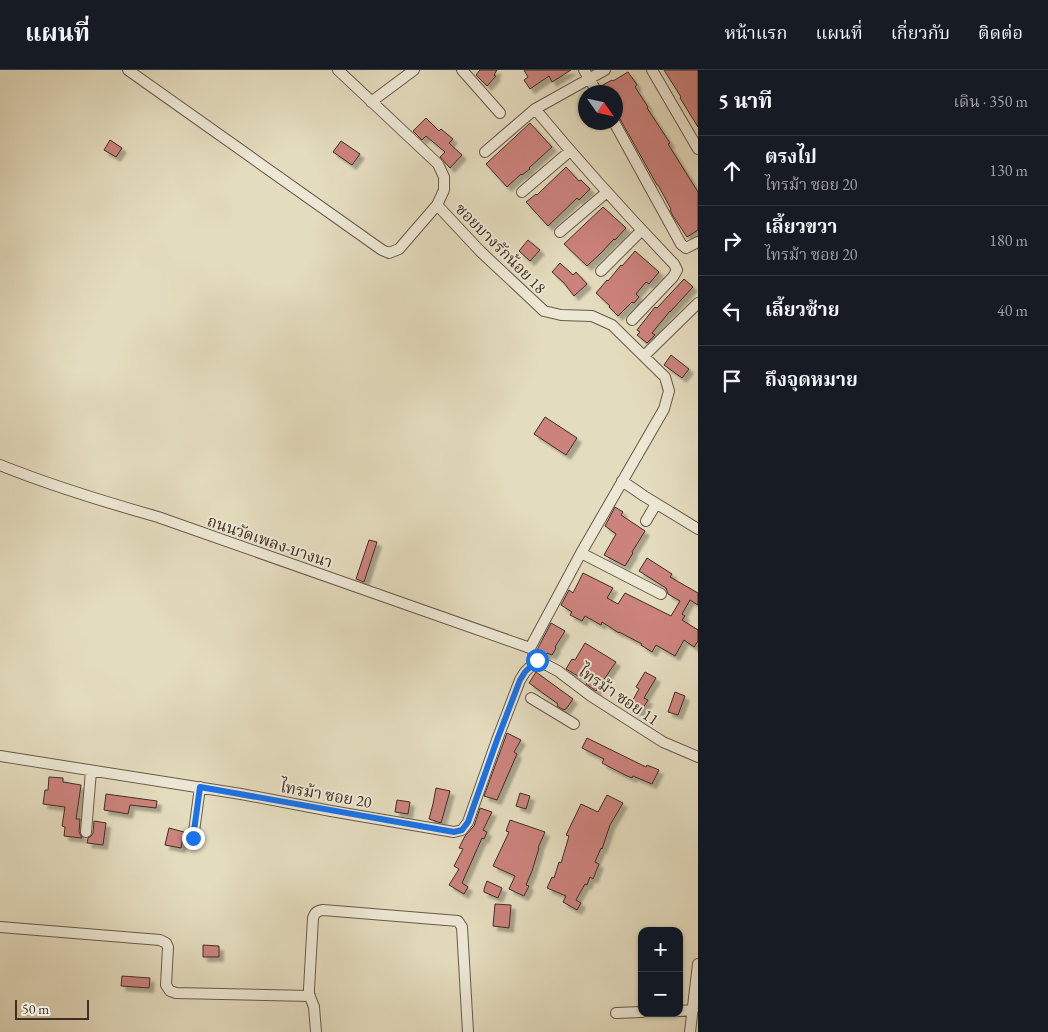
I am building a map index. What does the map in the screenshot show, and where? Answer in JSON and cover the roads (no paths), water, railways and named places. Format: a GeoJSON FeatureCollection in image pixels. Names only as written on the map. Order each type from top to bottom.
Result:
{"type":"FeatureCollection","features":[{"type":"Feature","properties":{"kind":"street"},"geometry":{"type":"LineString","coordinates":[[128,70],[382,250],[389,253],[399,249],[437,205]]}},
{"type":"Feature","properties":{"kind":"street","name":"ซอยบางรักน้อย 18"},"geometry":{"type":"LineString","coordinates":[[338,70],[438,164],[444,177],[444,190],[437,205],[480,251],[544,311],[561,315],[592,316],[612,325],[665,377],[669,391],[664,409],[581,552],[530,648]]}},
{"type":"Feature","properties":{"kind":"street"},"geometry":{"type":"LineString","coordinates":[[371,102],[414,70]]}},
{"type":"Feature","properties":{"kind":"street"},"geometry":{"type":"LineString","coordinates":[[462,70],[500,113]]}},
{"type":"Feature","properties":{"kind":"street"},"geometry":{"type":"LineString","coordinates":[[484,152],[535,109],[587,75],[605,70]]}},
{"type":"Feature","properties":{"kind":"street"},"geometry":{"type":"LineString","coordinates":[[652,70],[698,149]]}},
{"type":"Feature","properties":{"kind":"street"},"geometry":{"type":"LineString","coordinates":[[535,109],[570,151],[678,270],[674,277],[632,320]]}},
{"type":"Feature","properties":{"kind":"street"},"geometry":{"type":"LineString","coordinates":[[618,130],[681,244],[686,248],[698,242]]}},
{"type":"Feature","properties":{"kind":"street"},"geometry":{"type":"LineString","coordinates":[[522,192],[570,151]]}},
{"type":"Feature","properties":{"kind":"street"},"geometry":{"type":"LineString","coordinates":[[560,232],[607,192]]}},
{"type":"Feature","properties":{"kind":"street"},"geometry":{"type":"LineString","coordinates":[[601,271],[642,230]]}},
{"type":"Feature","properties":{"kind":"street"},"geometry":{"type":"LineString","coordinates":[[644,356],[698,303]]}},
{"type":"Feature","properties":{"kind":"street","name":"ถนนวัดเพลง-บางนา"},"geometry":{"type":"LineString","coordinates":[[0,465],[37,480],[158,517],[530,648]]}},
{"type":"Feature","properties":{"kind":"street"},"geometry":{"type":"LineString","coordinates":[[622,481],[698,529]]}},
{"type":"Feature","properties":{"kind":"street"},"geometry":{"type":"LineString","coordinates":[[646,521],[656,504]]}},
{"type":"Feature","properties":{"kind":"street"},"geometry":{"type":"LineString","coordinates":[[581,552],[661,594]]}},
{"type":"Feature","properties":{"kind":"street"},"geometry":{"type":"LineString","coordinates":[[530,648],[537,660]]}},
{"type":"Feature","properties":{"kind":"street","name":"ไทรม้า ซอย 11"},"geometry":{"type":"LineString","coordinates":[[537,660],[558,671],[591,696],[663,742],[698,757]]}},
{"type":"Feature","properties":{"kind":"street","name":"ไทรม้า ซอย 20"},"geometry":{"type":"LineString","coordinates":[[0,756],[200,787],[454,832],[462,830],[468,822],[520,680],[537,660]]}},
{"type":"Feature","properties":{"kind":"street"},"geometry":{"type":"LineString","coordinates":[[531,698],[574,724]]}},
{"type":"Feature","properties":{"kind":"street"},"geometry":{"type":"LineString","coordinates":[[86,832],[91,771]]}},
{"type":"Feature","properties":{"kind":"street"},"geometry":{"type":"LineString","coordinates":[[193,838],[200,787]]}},
{"type":"Feature","properties":{"kind":"street"},"geometry":{"type":"LineString","coordinates":[[316,1032],[314,1007],[309,989],[313,918],[315,913],[323,910],[458,921],[462,927],[468,1032]]}},
{"type":"Feature","properties":{"kind":"street"},"geometry":{"type":"LineString","coordinates":[[0,927],[160,940],[166,943],[168,947],[166,985],[170,991],[176,993],[310,996]]}},
{"type":"Feature","properties":{"kind":"street"},"geometry":{"type":"LineString","coordinates":[[690,1032],[698,964]]}},
{"type":"Feature","properties":{"kind":"street"},"geometry":{"type":"LineString","coordinates":[[683,1011],[693,1010]]}},
{"type":"Feature","properties":{"kind":"street"},"geometry":{"type":"LineString","coordinates":[[616,1013],[638,1012]]}}]}
